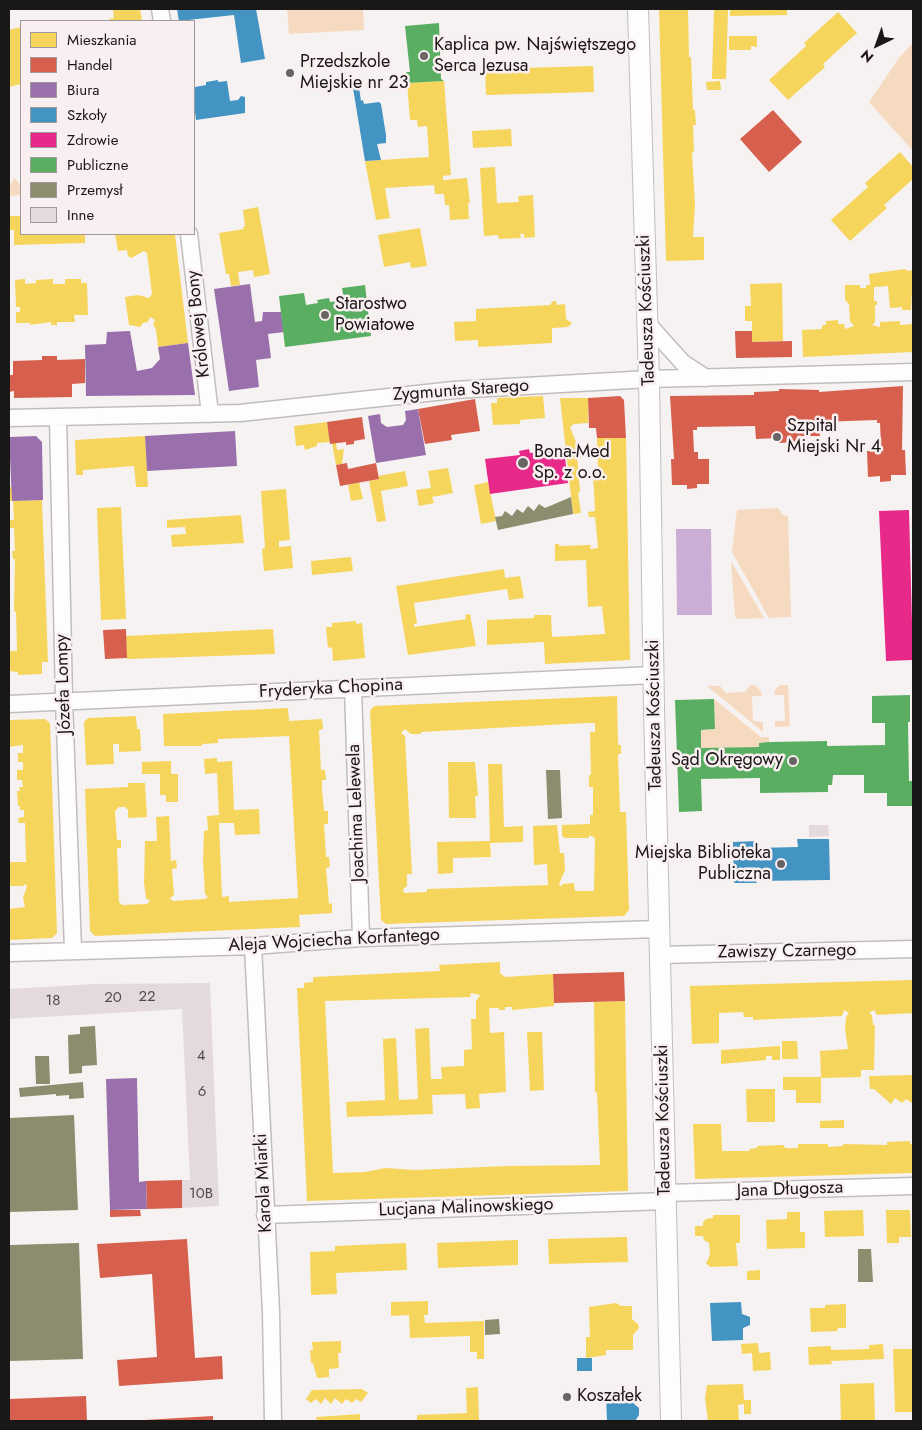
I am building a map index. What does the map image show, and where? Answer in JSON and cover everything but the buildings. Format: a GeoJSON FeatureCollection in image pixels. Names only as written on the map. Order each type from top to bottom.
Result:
{"type":"FeatureCollection","features":[{"type":"Feature","properties":{"kind":"street","name":"Tadeusza Kościuszki"},"geometry":{"type":"LineString","coordinates":[[638,9],[648,324],[659,929],[671,1421]]}},
{"type":"Feature","properties":{"kind":"street","name":"Królowej Bony"},"geometry":{"type":"LineString","coordinates":[[189,235],[210,414]]}},
{"type":"Feature","properties":{"kind":"street"},"geometry":{"type":"LineString","coordinates":[[648,324],[683,363],[706,378]]}},
{"type":"Feature","properties":{"kind":"street","name":"Zygmunta Starego"},"geometry":{"type":"LineString","coordinates":[[9,418],[210,414],[454,390],[649,380],[913,372]]}},
{"type":"Feature","properties":{"kind":"street","name":"Józefa Lompy"},"geometry":{"type":"LineString","coordinates":[[58,418],[64,700],[73,950]]}},
{"type":"Feature","properties":{"kind":"street","name":"Fryderyka Chopina"},"geometry":{"type":"LineString","coordinates":[[9,704],[654,674]]}},
{"type":"Feature","properties":{"kind":"street","name":"Joachima Lelewela"},"geometry":{"type":"LineString","coordinates":[[353,688],[361,938]]}},
{"type":"Feature","properties":{"kind":"street","name":"Aleja Wojciecha Korfantego"},"geometry":{"type":"LineString","coordinates":[[9,953],[253,946],[361,938],[659,929]]}},
{"type":"Feature","properties":{"kind":"street","name":"Karola Miarki"},"geometry":{"type":"LineString","coordinates":[[253,946],[271,1311],[273,1421]]}},
{"type":"Feature","properties":{"kind":"street","name":"Zawiszy Czarnego"},"geometry":{"type":"LineString","coordinates":[[660,955],[913,949]]}},
{"type":"Feature","properties":{"kind":"street","name":"Jana Długosza"},"geometry":{"type":"LineString","coordinates":[[666,1197],[913,1186]]}},
{"type":"Feature","properties":{"kind":"street","name":"Lucjana Malinowskiego"},"geometry":{"type":"LineString","coordinates":[[265,1215],[666,1197]]}},
{"type":"Feature","properties":{"kind":"shaded area"},"geometry":{"type":"Polygon","coordinates":[[[287,9],[363,9],[364,30],[289,34],[287,9]]]}},
{"type":"Feature","properties":{"kind":"shaded area"},"geometry":{"type":"Polygon","coordinates":[[[912,44],[913,151],[869,102],[899,58],[912,44]]]}},
{"type":"Feature","properties":{"kind":"shaded area"},"geometry":{"type":"Polygon","coordinates":[[[15,178],[20,185],[20,195],[9,196],[9,187],[15,178]]]}},
{"type":"Feature","properties":{"kind":"shaded area"},"geometry":{"type":"Polygon","coordinates":[[[778,508],[783,515],[788,516],[791,617],[769,618],[732,552],[737,510],[778,508]]]}},
{"type":"Feature","properties":{"kind":"shaded area"},"geometry":{"type":"Polygon","coordinates":[[[676,529],[711,529],[712,615],[677,615],[676,529]]]}},
{"type":"Feature","properties":{"kind":"shaded area"},"geometry":{"type":"Polygon","coordinates":[[[731,561],[764,618],[737,619],[735,616],[731,561]]]}},
{"type":"Feature","properties":{"kind":"shaded area"},"geometry":{"type":"Polygon","coordinates":[[[751,685],[755,685],[761,691],[762,696],[752,696],[753,721],[763,722],[763,732],[707,686],[720,686],[726,693],[745,692],[751,685]]]}},
{"type":"Feature","properties":{"kind":"shaded area"},"geometry":{"type":"Polygon","coordinates":[[[780,685],[788,685],[790,726],[775,727],[775,721],[785,721],[784,695],[774,695],[775,690],[780,685]]]}},
{"type":"Feature","properties":{"kind":"shaded area"},"geometry":{"type":"Polygon","coordinates":[[[714,699],[761,737],[769,737],[769,742],[759,743],[759,747],[701,748],[701,730],[715,729],[714,699]]]}},
{"type":"Feature","properties":{"kind":"place","name":"Kaplica pw. Najświętszego Serca Jezusa"},"geometry":{"type":"Point","coordinates":[424,56]}},
{"type":"Feature","properties":{"kind":"place","name":"Przedszkole Miejskie nr 23"},"geometry":{"type":"Point","coordinates":[290,73]}},
{"type":"Feature","properties":{"kind":"place","name":"Starostwo Powiatowe"},"geometry":{"type":"Point","coordinates":[325,315]}},
{"type":"Feature","properties":{"kind":"place","name":"Szpital Miejski Nr 4"},"geometry":{"type":"Point","coordinates":[777,437]}},
{"type":"Feature","properties":{"kind":"place","name":"Bona-Med Sp. z o.o."},"geometry":{"type":"Point","coordinates":[523,463]}},
{"type":"Feature","properties":{"kind":"place","name":"Sąd Okręgowy"},"geometry":{"type":"Point","coordinates":[793,761]}},
{"type":"Feature","properties":{"kind":"place","name":"Miejska Biblioteka Publiczna"},"geometry":{"type":"Point","coordinates":[781,864]}},
{"type":"Feature","properties":{"kind":"place","name":"Koszałek"},"geometry":{"type":"Point","coordinates":[567,1397]}}]}
